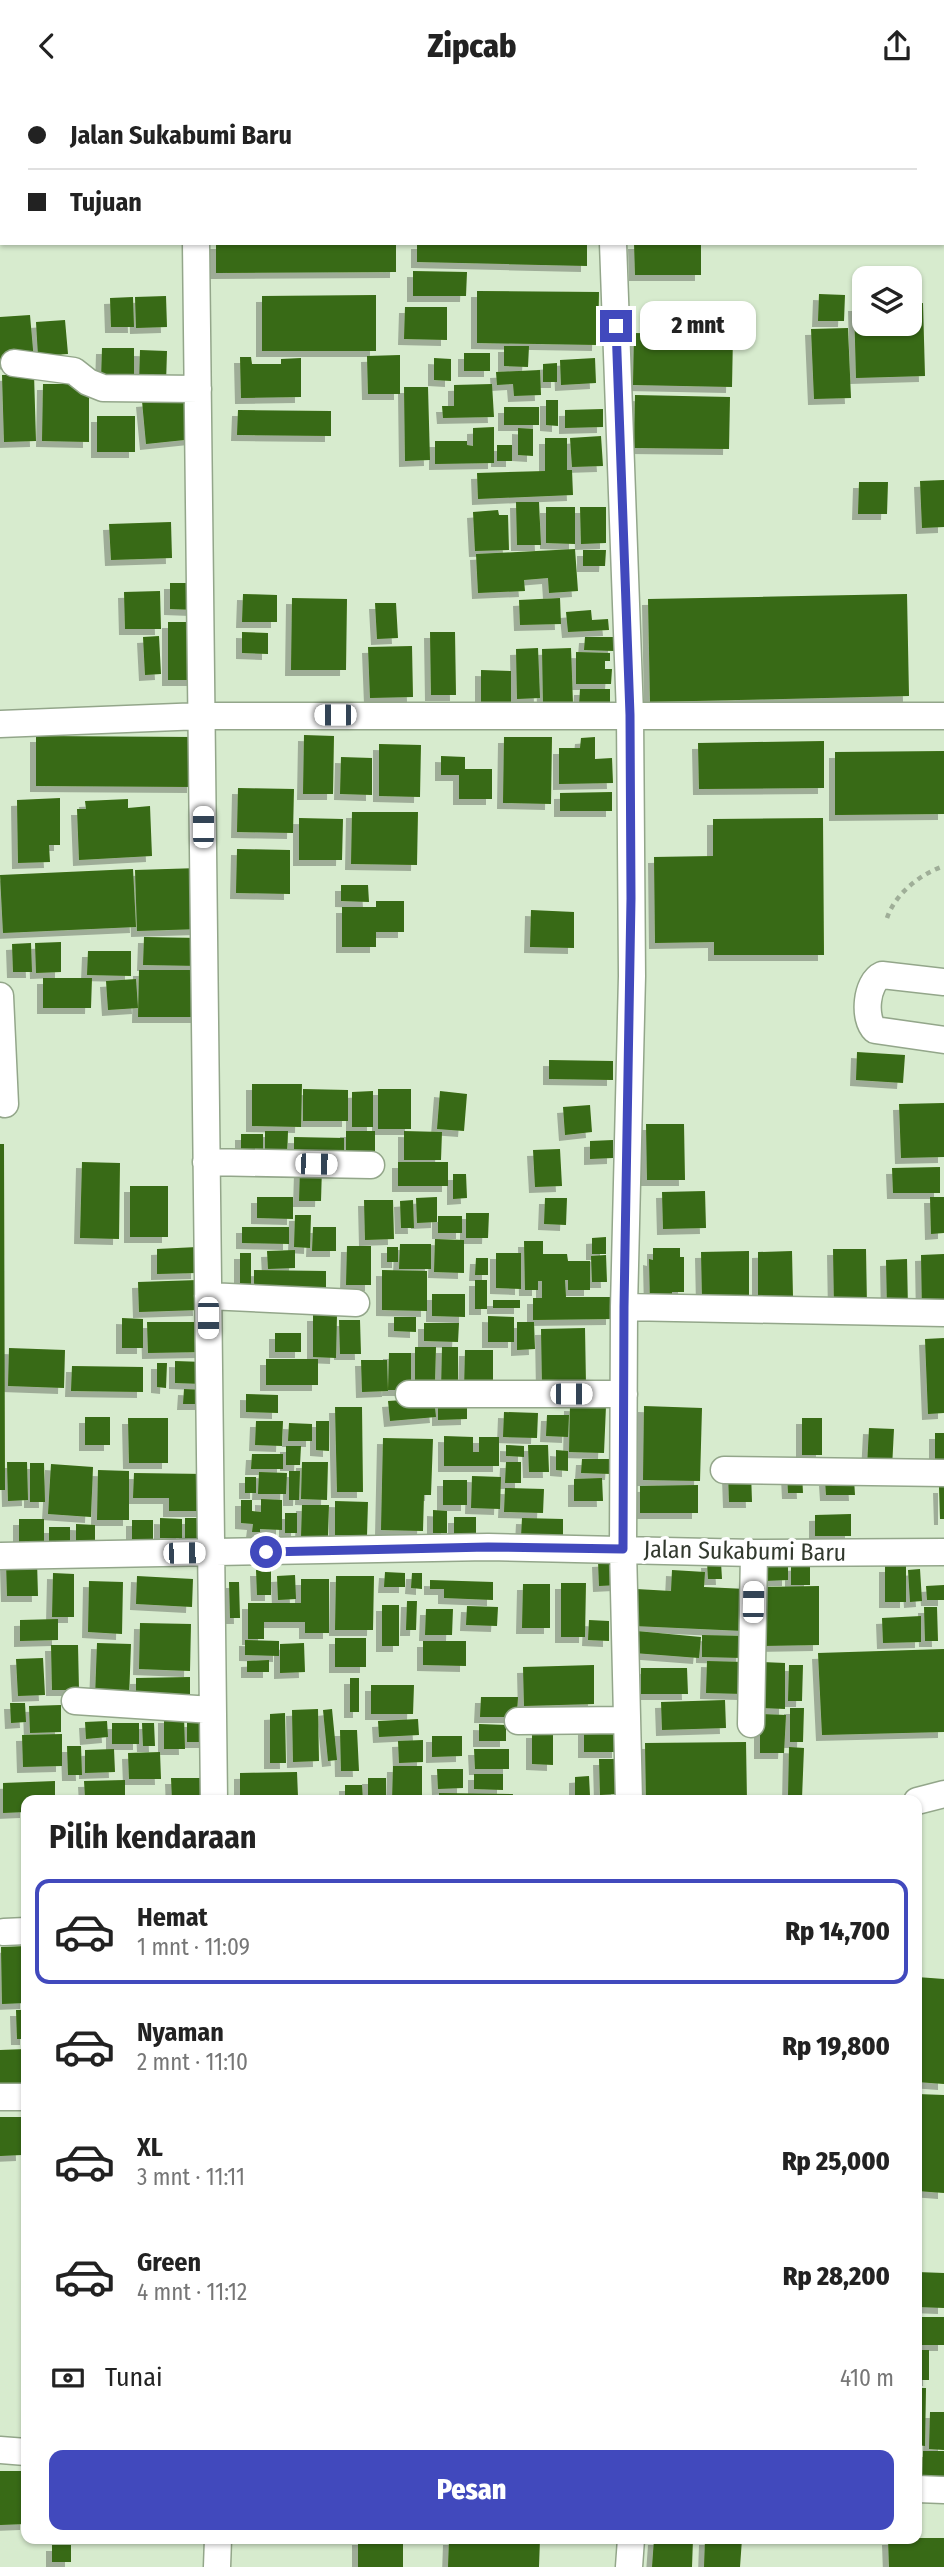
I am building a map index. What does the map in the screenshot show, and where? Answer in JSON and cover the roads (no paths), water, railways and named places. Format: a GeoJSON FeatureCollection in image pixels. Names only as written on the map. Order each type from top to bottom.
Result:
{"type":"FeatureCollection","features":[{"type":"Feature","properties":{"kind":"street"},"geometry":{"type":"LineString","coordinates":[[196,245],[214,1795]]}},
{"type":"Feature","properties":{"kind":"street"},"geometry":{"type":"LineString","coordinates":[[613,245],[630,715],[632,976],[624,1307],[623,1549],[629,1795]]}},
{"type":"Feature","properties":{"kind":"street"},"geometry":{"type":"LineString","coordinates":[[14,363],[74,371],[88,382],[103,388],[198,389]]}},
{"type":"Feature","properties":{"kind":"street"},"geometry":{"type":"LineString","coordinates":[[0,724],[202,716],[944,716]]}},
{"type":"Feature","properties":{"kind":"street"},"geometry":{"type":"LineString","coordinates":[[944,982],[882,975],[870,984],[868,1018],[875,1030],[944,1040]]}},
{"type":"Feature","properties":{"kind":"street"},"geometry":{"type":"LineString","coordinates":[[0,996],[5,1104]]}},
{"type":"Feature","properties":{"kind":"street"},"geometry":{"type":"LineString","coordinates":[[206,1162],[371,1165]]}},
{"type":"Feature","properties":{"kind":"street"},"geometry":{"type":"LineString","coordinates":[[208,1296],[356,1303]]}},
{"type":"Feature","properties":{"kind":"street"},"geometry":{"type":"LineString","coordinates":[[624,1307],[944,1314]]}},
{"type":"Feature","properties":{"kind":"street"},"geometry":{"type":"LineString","coordinates":[[409,1394],[625,1394]]}},
{"type":"Feature","properties":{"kind":"street"},"geometry":{"type":"LineString","coordinates":[[724,1470],[944,1472]]}},
{"type":"Feature","properties":{"kind":"street","name":"Jalan Sukabumi Baru"},"geometry":{"type":"LineString","coordinates":[[0,1556],[488,1547],[754,1553],[944,1552]]}},
{"type":"Feature","properties":{"kind":"street"},"geometry":{"type":"LineString","coordinates":[[751,1724],[754,1553]]}},
{"type":"Feature","properties":{"kind":"street"},"geometry":{"type":"LineString","coordinates":[[75,1701],[212,1710]]}},
{"type":"Feature","properties":{"kind":"street"},"geometry":{"type":"LineString","coordinates":[[518,1721],[627,1720]]}},
{"type":"Feature","properties":{"kind":"street"},"geometry":{"type":"LineString","coordinates":[[922,1800],[944,1794]]}},
{"type":"Feature","properties":{"kind":"street"},"geometry":{"type":"LineString","coordinates":[[0,2097],[21,2097]]}},
{"type":"Feature","properties":{"kind":"street"},"geometry":{"type":"LineString","coordinates":[[0,2450],[21,2452]]}},
{"type":"Feature","properties":{"kind":"street"},"geometry":{"type":"LineString","coordinates":[[922,2489],[944,2490]]}},
{"type":"Feature","properties":{"kind":"street"},"geometry":{"type":"LineString","coordinates":[[217,2567],[218,2544]]}},
{"type":"Feature","properties":{"kind":"street"},"geometry":{"type":"LineString","coordinates":[[629,2567],[631,2544]]}}]}
